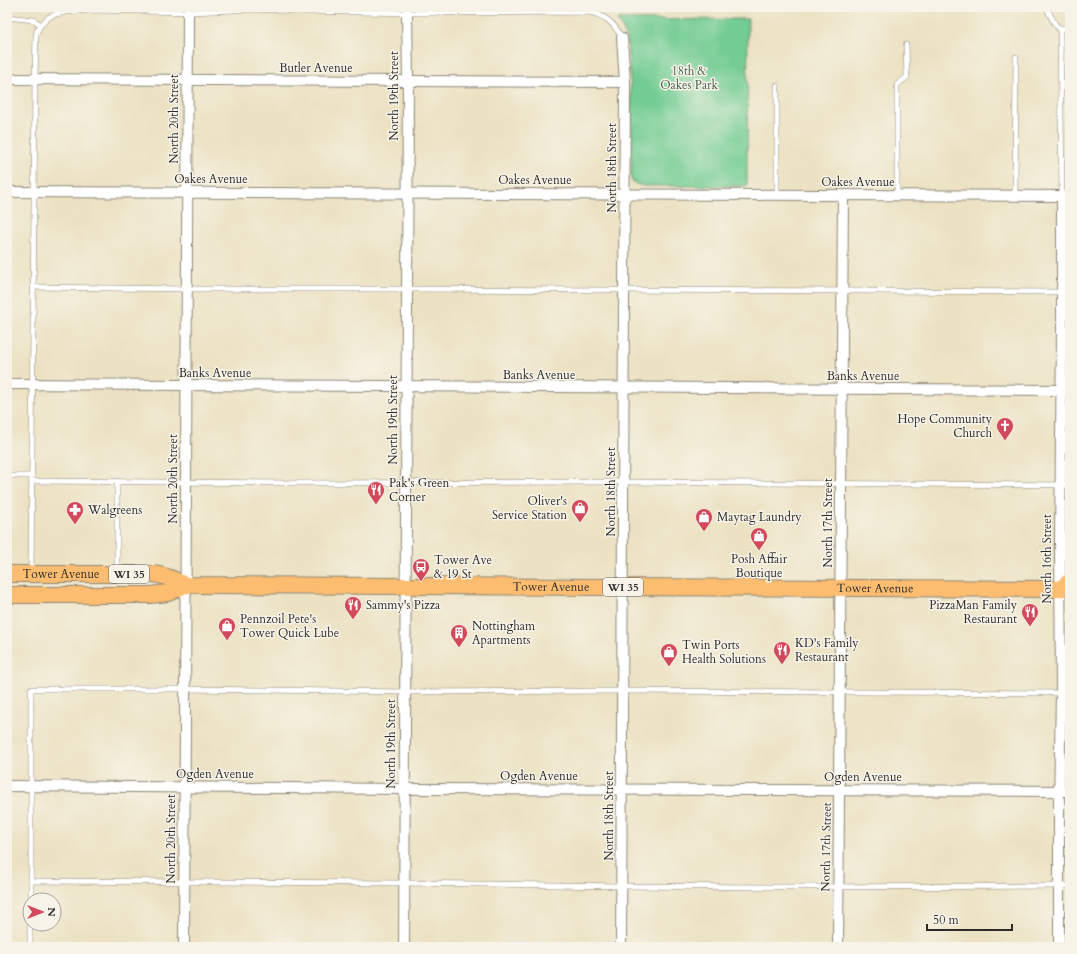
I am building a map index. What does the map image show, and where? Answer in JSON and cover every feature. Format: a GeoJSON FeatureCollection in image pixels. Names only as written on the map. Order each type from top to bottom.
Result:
{"type":"FeatureCollection","features":[{"type":"Feature","properties":{"kind":"main road","name":"Tower Avenue"},"geometry":{"type":"LineString","coordinates":[[7,574],[162,575],[185,585]]}},
{"type":"Feature","properties":{"kind":"main road","name":"Tower Avenue"},"geometry":{"type":"LineString","coordinates":[[7,595],[150,595],[168,592],[185,585],[1067,589]]}},
{"type":"Feature","properties":{"kind":"street","name":"North 20th Street"},"geometry":{"type":"LineString","coordinates":[[184,947],[188,12]]}},
{"type":"Feature","properties":{"kind":"street","name":"North 19th Street"},"geometry":{"type":"LineString","coordinates":[[404,947],[406,193],[408,81],[407,13]]}},
{"type":"Feature","properties":{"kind":"street","name":"North 18th Street"},"geometry":{"type":"LineString","coordinates":[[621,947],[625,194],[625,82],[622,38]]}},
{"type":"Feature","properties":{"kind":"street","name":"Butler Avenue"},"geometry":{"type":"LineString","coordinates":[[7,78],[625,82]]}},
{"type":"Feature","properties":{"kind":"street","name":"Oakes Avenue"},"geometry":{"type":"LineString","coordinates":[[7,192],[843,196],[1066,195]]}},
{"type":"Feature","properties":{"kind":"street","name":"North 16th Street"},"geometry":{"type":"LineString","coordinates":[[1059,947],[1059,791],[1061,693],[1065,681],[1067,589],[1065,485],[1066,390],[1062,292],[1066,195]]}},
{"type":"Feature","properties":{"kind":"street","name":"North 17th Street"},"geometry":{"type":"LineString","coordinates":[[838,947],[843,196]]}},
{"type":"Feature","properties":{"kind":"street","name":"Banks Avenue"},"geometry":{"type":"LineString","coordinates":[[7,384],[1066,390]]}},
{"type":"Feature","properties":{"kind":"street","name":"Ogden Avenue"},"geometry":{"type":"LineString","coordinates":[[7,786],[1070,791]]}},
{"type":"Feature","properties":{"kind":"lane"},"geometry":{"type":"LineString","coordinates":[[1046,7],[1060,30],[1066,195]]}},
{"type":"Feature","properties":{"kind":"lane"},"geometry":{"type":"LineString","coordinates":[[31,574],[36,35],[41,25],[49,17],[65,12],[90,10],[188,12],[253,9],[407,13],[590,12],[600,15],[609,21],[615,26],[622,38]]}},
{"type":"Feature","properties":{"kind":"lane"},"geometry":{"type":"LineString","coordinates":[[7,17],[34,20],[41,25]]}},
{"type":"Feature","properties":{"kind":"lane"},"geometry":{"type":"LineString","coordinates":[[1060,30],[1061,28],[1070,28]]}},
{"type":"Feature","properties":{"kind":"lane"},"geometry":{"type":"LineString","coordinates":[[897,195],[897,85],[907,77],[906,45]]}},
{"type":"Feature","properties":{"kind":"lane"},"geometry":{"type":"LineString","coordinates":[[1015,196],[1016,57]]}},
{"type":"Feature","properties":{"kind":"lane"},"geometry":{"type":"LineString","coordinates":[[776,86],[776,195]]}},
{"type":"Feature","properties":{"kind":"lane"},"geometry":{"type":"LineString","coordinates":[[34,287],[187,289],[1062,292]]}},
{"type":"Feature","properties":{"kind":"lane"},"geometry":{"type":"LineString","coordinates":[[7,476],[117,481],[186,482],[624,482],[1065,485]]}},
{"type":"Feature","properties":{"kind":"lane"},"geometry":{"type":"LineString","coordinates":[[117,481],[117,574]]}},
{"type":"Feature","properties":{"kind":"lane"},"geometry":{"type":"LineString","coordinates":[[30,892],[31,689],[185,689],[404,692],[622,691],[1061,693]]}},
{"type":"Feature","properties":{"kind":"lane"},"geometry":{"type":"LineString","coordinates":[[31,881],[621,886],[1070,886]]}},
{"type":"Feature","properties":{"kind":"lane"},"geometry":{"type":"LineString","coordinates":[[30,932],[30,947]]}},
{"type":"Feature","properties":{"kind":"green space","name":"18th & Oakes Park"},"geometry":{"type":"Polygon","coordinates":[[[748,19],[747,186],[644,186],[635,183],[631,179],[632,130],[630,72],[627,43],[623,29],[617,20],[748,19]]]}},
{"type":"Feature","properties":{"kind":"green space"},"geometry":{"type":"Polygon","coordinates":[[[1070,619],[1070,781],[1067,775],[1070,619]]]}},
{"type":"Feature","properties":{"kind":"place","name":"Hope Community Church"},"geometry":{"type":"Point","coordinates":[1005,441]}},
{"type":"Feature","properties":{"kind":"place","name":"Pak's Green Corner"},"geometry":{"type":"Point","coordinates":[376,505]}},
{"type":"Feature","properties":{"kind":"place","name":"Oliver's Service Station"},"geometry":{"type":"Point","coordinates":[580,523]}},
{"type":"Feature","properties":{"kind":"place","name":"Walgreens"},"geometry":{"type":"Point","coordinates":[75,525]}},
{"type":"Feature","properties":{"kind":"place","name":"Maytag Laundry"},"geometry":{"type":"Point","coordinates":[704,532]}},
{"type":"Feature","properties":{"kind":"place","name":"Posh Affair Boutique"},"geometry":{"type":"Point","coordinates":[759,551]}},
{"type":"Feature","properties":{"kind":"place","name":"Tower Ave & 19 St"},"geometry":{"type":"Point","coordinates":[421,582]}},
{"type":"Feature","properties":{"kind":"place","name":"Sammy's Pizza"},"geometry":{"type":"Point","coordinates":[353,620]}},
{"type":"Feature","properties":{"kind":"place","name":"PizzaMan Family Restaurant"},"geometry":{"type":"Point","coordinates":[1030,627]}},
{"type":"Feature","properties":{"kind":"place","name":"Pennzoil Pete's Tower Quick Lube"},"geometry":{"type":"Point","coordinates":[227,641]}},
{"type":"Feature","properties":{"kind":"place","name":"Nottingham Apartments"},"geometry":{"type":"Point","coordinates":[459,648]}},
{"type":"Feature","properties":{"kind":"place","name":"KD's Family Restaurant"},"geometry":{"type":"Point","coordinates":[782,665]}},
{"type":"Feature","properties":{"kind":"place","name":"Twin Ports Health Solutions"},"geometry":{"type":"Point","coordinates":[669,667]}}]}
